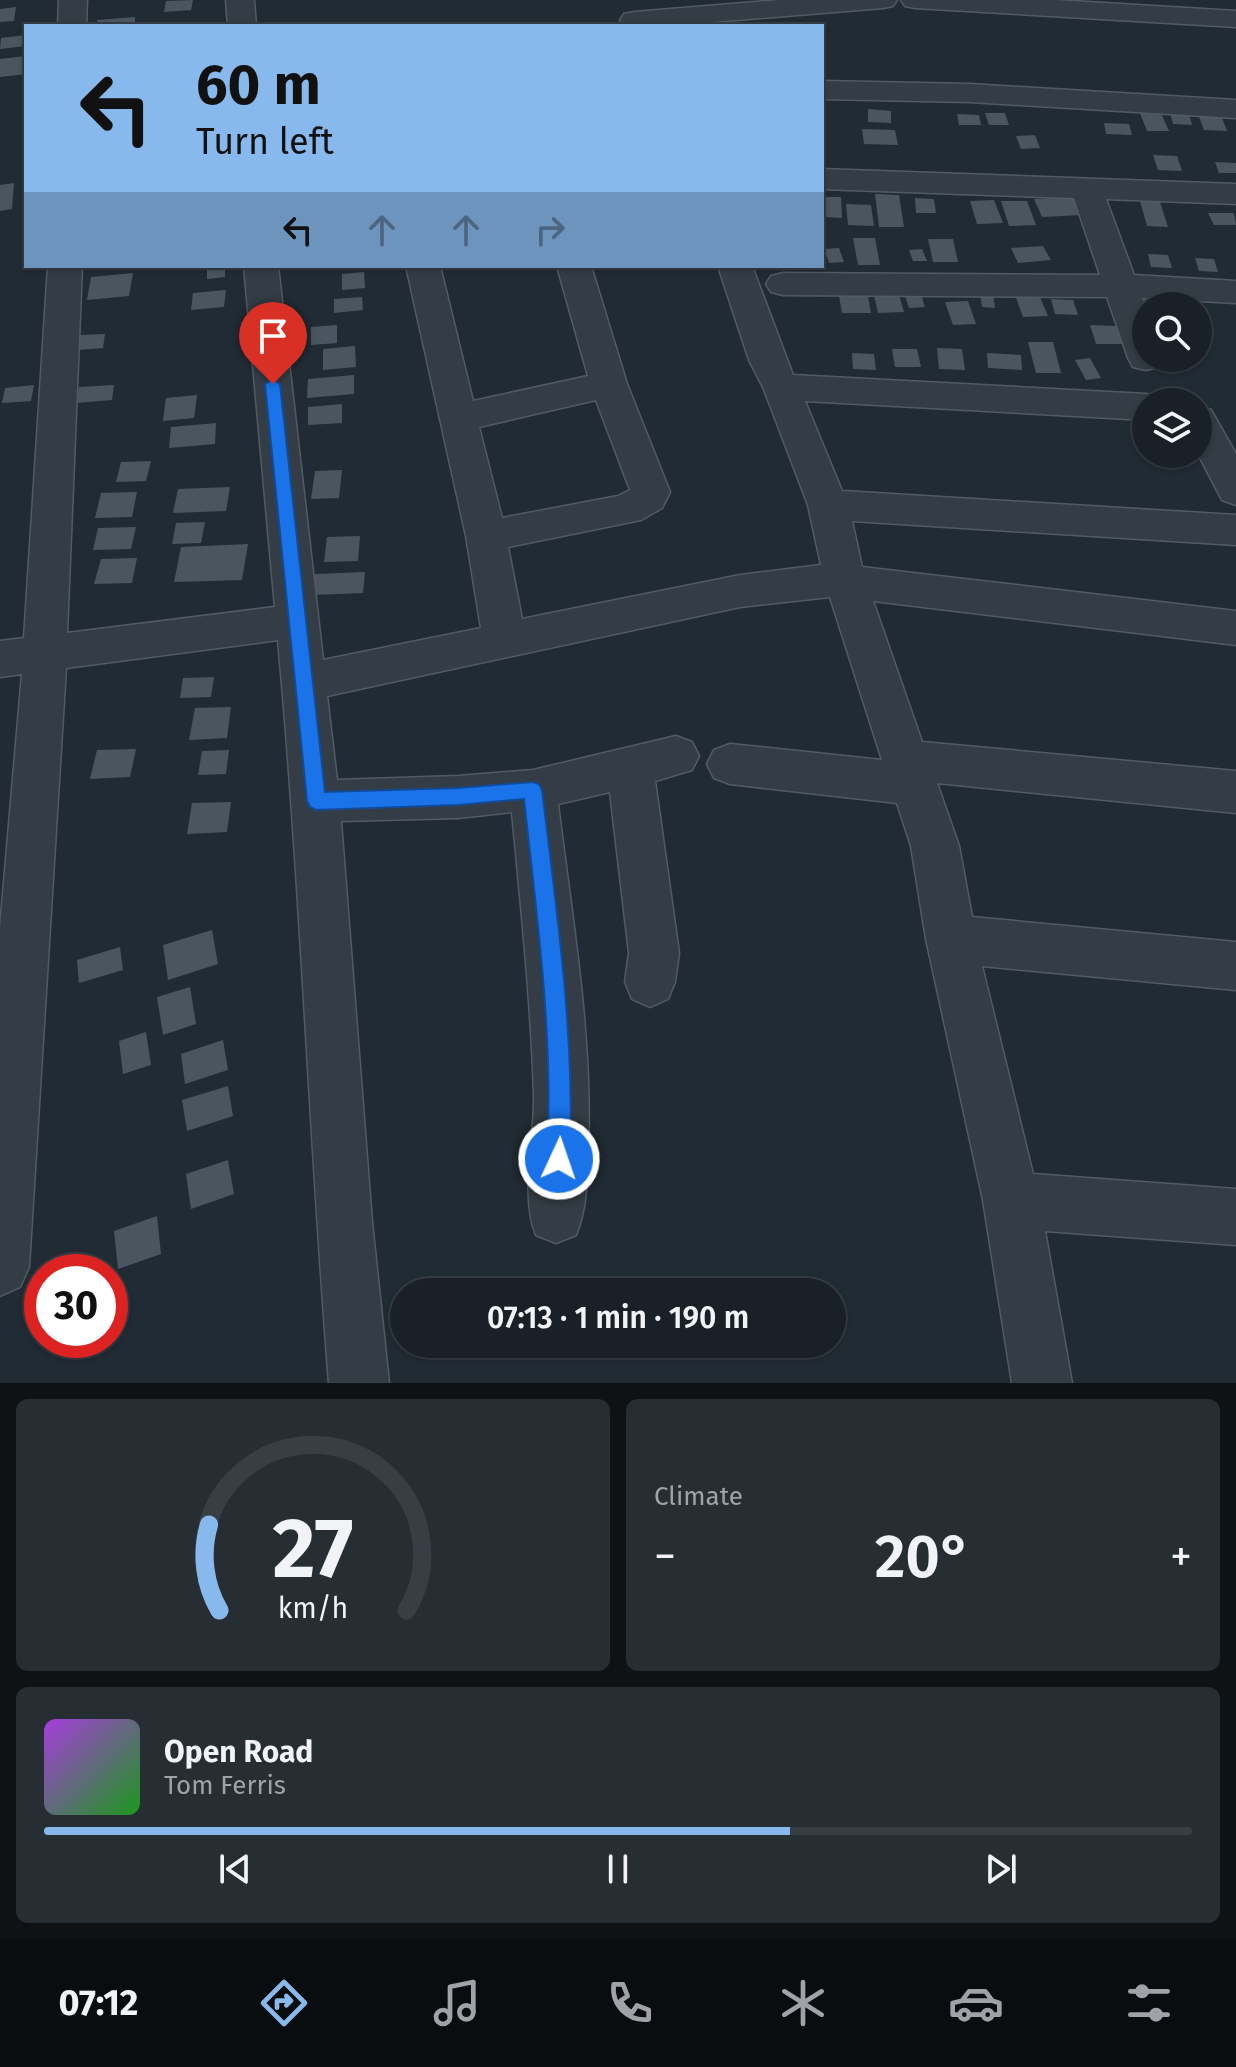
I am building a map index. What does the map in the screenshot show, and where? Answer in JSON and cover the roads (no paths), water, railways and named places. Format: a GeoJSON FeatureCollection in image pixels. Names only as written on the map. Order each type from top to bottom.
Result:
{"type":"FeatureCollection","features":[{"type":"Feature","properties":{"kind":"street"},"geometry":{"type":"LineString","coordinates":[[72,24],[73,0]]}},
{"type":"Feature","properties":{"kind":"street"},"geometry":{"type":"LineString","coordinates":[[240,0],[242,24]]}},
{"type":"Feature","properties":{"kind":"street"},"geometry":{"type":"LineString","coordinates":[[633,15],[883,0]]}},
{"type":"Feature","properties":{"kind":"street"},"geometry":{"type":"LineString","coordinates":[[915,0],[1236,19]]}},
{"type":"Feature","properties":{"kind":"street"},"geometry":{"type":"LineString","coordinates":[[824,90],[970,93],[1236,109]]}},
{"type":"Feature","properties":{"kind":"street"},"geometry":{"type":"LineString","coordinates":[[824,179],[1236,194]]}},
{"type":"Feature","properties":{"kind":"street"},"geometry":{"type":"LineString","coordinates":[[1086,187],[1132,318]]}},
{"type":"Feature","properties":{"kind":"street"},"geometry":{"type":"LineString","coordinates":[[0,1267],[23,656],[65,268]]}},
{"type":"Feature","properties":{"kind":"street"},"geometry":{"type":"LineString","coordinates":[[261,268],[316,801],[344,1222],[359,1383]]}},
{"type":"Feature","properties":{"kind":"street"},"geometry":{"type":"LineString","coordinates":[[423,268],[486,536],[505,642]]}},
{"type":"Feature","properties":{"kind":"street"},"geometry":{"type":"LineString","coordinates":[[486,536],[627,509],[648,498],[650,492],[609,384],[575,268]]}},
{"type":"Feature","properties":{"kind":"street"},"geometry":{"type":"LineString","coordinates":[[736,268],[767,360],[781,387],[828,505],[845,581],[935,846],[951,939],[1011,1200],[1042,1383]]}},
{"type":"Feature","properties":{"kind":"street"},"geometry":{"type":"LineString","coordinates":[[783,284],[1121,286],[1236,292]]}},
{"type":"Feature","properties":{"kind":"street"},"geometry":{"type":"LineString","coordinates":[[459,418],[609,384]]}},
{"type":"Feature","properties":{"kind":"street"},"geometry":{"type":"LineString","coordinates":[[781,387],[1132,406]]}},
{"type":"Feature","properties":{"kind":"street"},"geometry":{"type":"LineString","coordinates":[[1212,411],[1236,412]]}},
{"type":"Feature","properties":{"kind":"street"},"geometry":{"type":"LineString","coordinates":[[1212,445],[1236,490]]}},
{"type":"Feature","properties":{"kind":"street"},"geometry":{"type":"LineString","coordinates":[[828,505],[1236,530]]}},
{"type":"Feature","properties":{"kind":"street"},"geometry":{"type":"LineString","coordinates":[[305,682],[740,591],[813,581],[845,581],[1236,628]]}},
{"type":"Feature","properties":{"kind":"street"},"geometry":{"type":"LineString","coordinates":[[23,656],[296,621]]}},
{"type":"Feature","properties":{"kind":"street"},"geometry":{"type":"LineString","coordinates":[[316,801],[458,797],[533,790],[676,756]]}},
{"type":"Feature","properties":{"kind":"street"},"geometry":{"type":"LineString","coordinates":[[730,764],[1236,792]]}},
{"type":"Feature","properties":{"kind":"street"},"geometry":{"type":"LineString","coordinates":[[630,767],[654,953],[650,982]]}},
{"type":"Feature","properties":{"kind":"street"},"geometry":{"type":"LineString","coordinates":[[533,790],[555,985],[561,1103],[556,1215]]}},
{"type":"Feature","properties":{"kind":"street"},"geometry":{"type":"LineString","coordinates":[[951,939],[1236,966]]}},
{"type":"Feature","properties":{"kind":"street"},"geometry":{"type":"LineString","coordinates":[[1011,1200],[1236,1217]]}}]}
